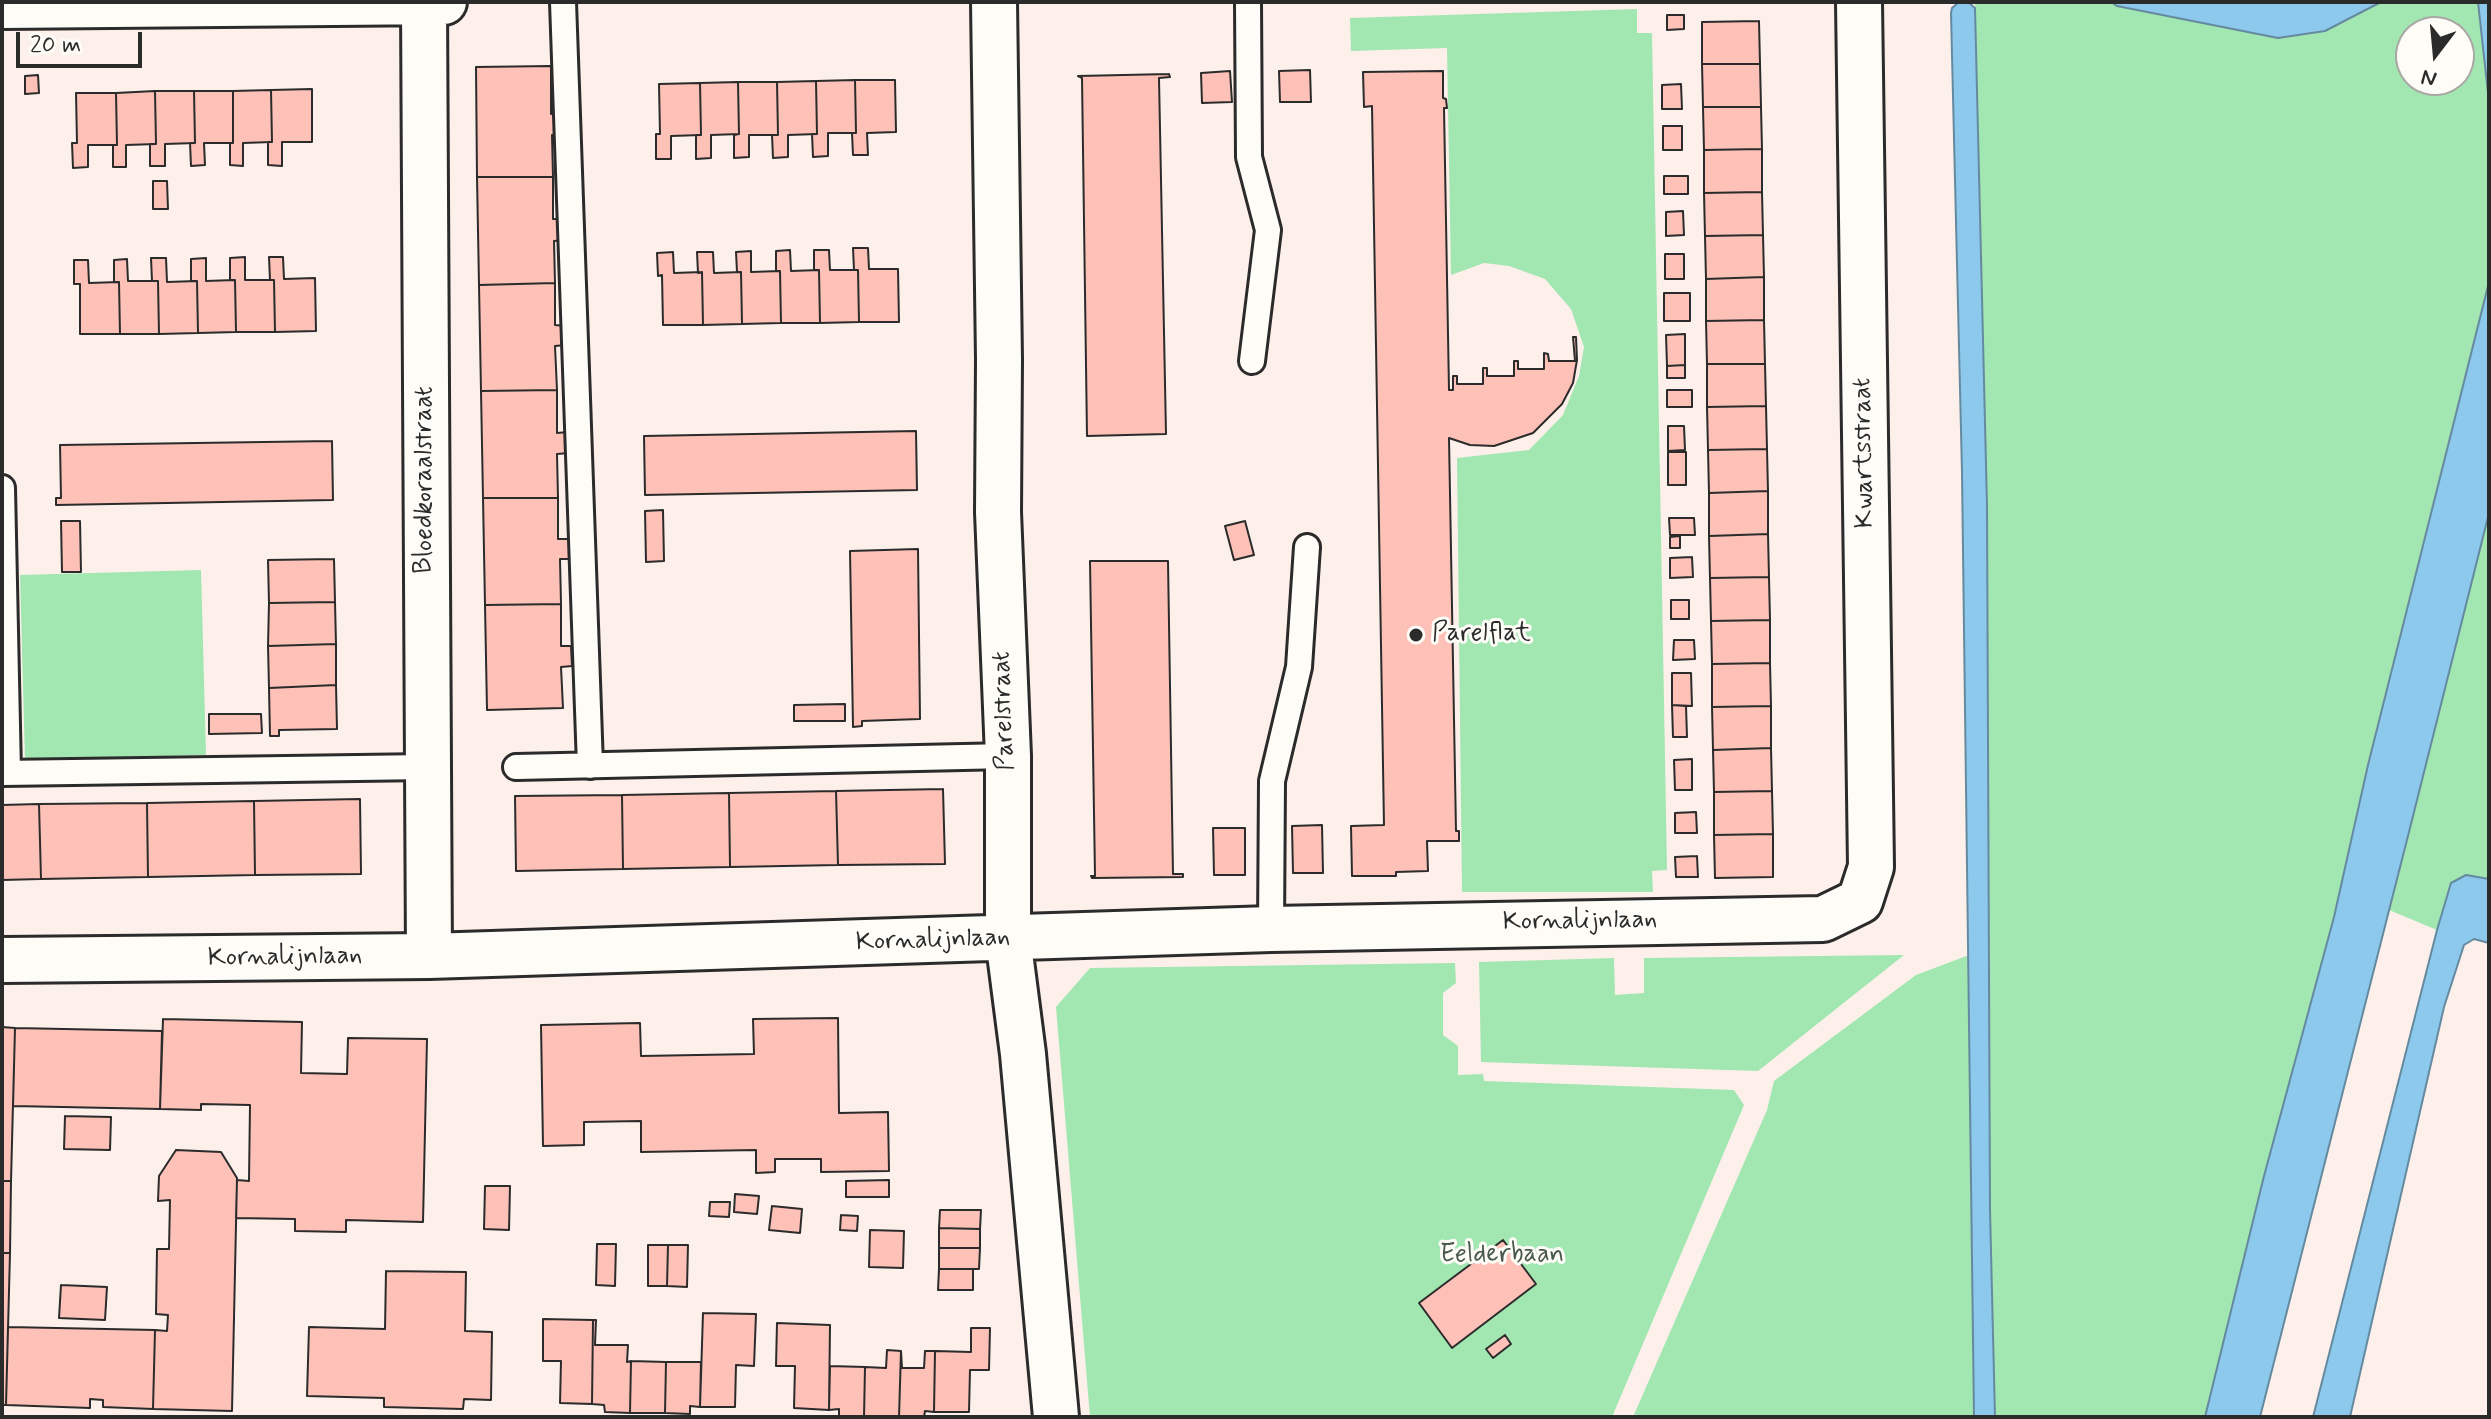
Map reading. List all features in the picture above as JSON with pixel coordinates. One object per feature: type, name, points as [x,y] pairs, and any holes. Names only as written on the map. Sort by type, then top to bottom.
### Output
[{"type":"street","points":[[2,6],[444,2]]},
{"type":"street","name":"Parelstraat","points":[[994,2],[998,512],[1008,756],[1008,938],[1023,1054],[1056,1417]]},
{"type":"street","name":"Kwartsstraat","points":[[1859,2],[1871,867],[1860,901]]},
{"type":"street","name":"Bloedkoraalstraat","points":[[424,3],[429,956]]},
{"type":"street","name":"Kornalijnlaan","points":[[2,960],[429,956],[1271,929],[1823,919],[1860,901]]},
{"type":"lane","points":[[563,2],[590,766]]},
{"type":"lane","points":[[1248,2],[1249,157],[1268,230],[1252,361]]},
{"type":"lane","points":[[2,488],[5,773],[428,767]]},
{"type":"lane","points":[[1271,929],[1272,781],[1299,667],[1307,547]]},
{"type":"lane","points":[[516,767],[1008,756]]},
{"type":"green space","points":[[1975,2],[2111,2],[2117,6],[2325,31],[2381,2],[2478,2],[2489,102],[2489,282],[2368,765],[2334,917],[2264,1176],[2205,1417],[1995,1417],[1990,1210],[1987,506]]},
{"type":"green space","points":[[1637,9],[1637,33],[1652,33],[1667,870],[1652,871],[1653,892],[1462,892],[1457,458],[1529,450],[1563,415],[1579,376],[1584,347],[1571,309],[1545,279],[1509,266],[1484,263],[1451,275],[1447,48],[1351,51],[1350,18]]},
{"type":"green space","points":[[2489,513],[2489,879],[2466,875],[2451,883],[2437,930],[2389,910]]},
{"type":"green space","points":[[201,570],[206,755],[25,760],[20,575]]},
{"type":"green space","points":[[1904,955],[1758,1071],[1481,1062],[1479,962],[1614,958],[1615,995],[1644,993],[1644,958]]},
{"type":"green space","points":[[1969,955],[1974,1417],[1633,1417],[1767,1110],[1774,1081],[1916,975]]},
{"type":"green space","name":"Eelderbaan","points":[[1455,963],[1456,983],[1443,993],[1443,1035],[1458,1046],[1458,1075],[1483,1074],[1484,1081],[1734,1090],[1744,1105],[1612,1417],[1090,1417],[1056,1007],[1090,968]]},
{"type":"water","points":[[1959,2],[1968,2],[1975,8],[1987,506],[1990,1210],[1995,1417],[1974,1417],[1962,472],[1951,13]]},
{"type":"water","points":[[2111,2],[2381,2],[2325,31],[2278,38],[2117,6]]},
{"type":"water","points":[[2478,2],[2489,2],[2489,102]]},
{"type":"water","points":[[2489,282],[2489,513],[2260,1417],[2205,1417],[2264,1176],[2334,917],[2368,765]]},
{"type":"water","points":[[2466,875],[2489,879],[2489,943],[2474,939],[2464,945],[2444,1007],[2350,1417],[2313,1417],[2437,930],[2451,883]]},
{"type":"building","points":[[1667,15],[1684,15],[1684,29],[1667,30]]},
{"type":"building","points":[[1759,21],[1760,64],[1702,64],[1702,22]]},
{"type":"building","points":[[1702,64],[1760,64],[1761,107],[1703,107]]},
{"type":"building","points":[[551,66],[551,114],[562,113],[562,134],[552,135],[553,177],[477,177],[476,67]]},
{"type":"building","points":[[1310,70],[1311,102],[1280,102],[1279,71]]},
{"type":"building","points":[[1230,71],[1232,102],[1202,103],[1201,73]]},
{"type":"building","name":"Parelflat","points":[[1443,71],[1443,98],[1446,99],[1447,108],[1444,108],[1449,390],[1453,390],[1453,376],[1457,376],[1457,384],[1483,384],[1483,368],[1487,368],[1487,376],[1514,376],[1514,361],[1518,361],[1518,369],[1544,369],[1544,353],[1548,354],[1549,361],[1575,361],[1573,337],[1576,337],[1577,360],[1573,383],[1562,404],[1533,433],[1494,446],[1470,445],[1449,438],[1456,831],[1459,831],[1459,841],[1427,841],[1428,871],[1396,872],[1396,876],[1352,876],[1351,826],[1384,825],[1372,106],[1364,107],[1363,72]]},
{"type":"building","points":[[1169,74],[1170,77],[1159,78],[1166,434],[1087,436],[1082,78],[1078,76]]},
{"type":"building","points":[[38,75],[39,93],[25,94],[25,76]]},
{"type":"building","points":[[855,80],[895,80],[896,132],[867,133],[868,155],[853,155],[852,133],[856,133]]},
{"type":"building","points":[[855,80],[856,133],[828,133],[828,156],[813,157],[812,134],[817,134],[816,81]]},
{"type":"building","points":[[816,81],[817,134],[788,135],[788,157],[773,158],[772,135],[778,135],[777,82]]},
{"type":"building","points":[[738,82],[777,82],[778,135],[749,135],[749,157],[734,158],[734,135],[739,134]]},
{"type":"building","points":[[738,82],[739,134],[711,135],[711,158],[696,159],[696,135],[701,135],[700,83]]},
{"type":"building","points":[[700,83],[701,135],[671,136],[671,159],[656,159],[656,134],[660,134],[659,84]]},
{"type":"building","points":[[1681,84],[1682,109],[1662,109],[1662,85]]},
{"type":"building","points":[[312,89],[312,142],[282,142],[282,166],[268,165],[268,142],[272,142],[271,90]]},
{"type":"building","points":[[271,90],[272,142],[243,143],[243,166],[230,165],[233,91]]},
{"type":"building","points":[[155,91],[156,144],[126,145],[126,167],[113,167],[113,145],[117,145],[116,93]]},
{"type":"building","points":[[155,91],[194,91],[195,143],[165,144],[165,166],[150,166],[150,144],[156,144]]},
{"type":"building","points":[[194,91],[233,91],[233,143],[204,143],[205,165],[191,166],[190,143],[195,143]]},
{"type":"building","points":[[76,93],[116,93],[117,145],[88,145],[88,167],[73,168],[72,143],[77,143]]},
{"type":"building","points":[[1703,107],[1761,107],[1762,149],[1704,150]]},
{"type":"building","points":[[1663,126],[1682,126],[1682,150],[1663,150]]},
{"type":"building","points":[[1762,149],[1762,192],[1704,193],[1704,150]]},
{"type":"building","points":[[1664,176],[1688,176],[1688,194],[1664,194]]},
{"type":"building","points":[[477,177],[553,177],[553,219],[564,219],[565,240],[554,241],[555,283],[479,285]]},
{"type":"building","points":[[153,181],[167,181],[168,209],[153,209]]},
{"type":"building","points":[[1762,192],[1763,235],[1705,236],[1704,193]]},
{"type":"building","points":[[1683,211],[1684,235],[1666,236],[1666,212]]},
{"type":"building","points":[[1763,235],[1764,277],[1706,279],[1705,236]]},
{"type":"building","points":[[853,248],[868,248],[869,269],[898,269],[899,322],[859,322],[858,270],[854,270]]},
{"type":"building","points":[[790,250],[791,271],[819,270],[820,323],[781,323],[780,271],[776,271],[776,251]]},
{"type":"building","points":[[814,250],[829,250],[830,270],[858,270],[859,322],[820,323],[819,270],[814,270]]},
{"type":"building","points":[[751,251],[751,272],[780,271],[781,323],[742,324],[741,272],[737,272],[736,252]]},
{"type":"building","points":[[673,252],[674,273],[702,272],[703,325],[663,325],[662,275],[658,276],[657,253]]},
{"type":"building","points":[[697,252],[713,252],[714,273],[741,272],[742,324],[703,325],[702,272],[698,273]]},
{"type":"building","points":[[1665,254],[1684,254],[1684,279],[1665,279]]},
{"type":"building","points":[[245,257],[245,280],[274,280],[275,332],[236,332],[235,280],[230,280],[230,258]]},
{"type":"building","points":[[269,257],[283,257],[284,279],[315,278],[316,331],[275,332],[274,280],[270,280]]},
{"type":"building","points":[[151,258],[166,258],[167,282],[197,281],[198,333],[159,334],[158,281],[152,281]]},
{"type":"building","points":[[206,258],[206,281],[235,280],[236,332],[198,333],[197,281],[191,281],[191,259]]},
{"type":"building","points":[[127,259],[128,281],[158,281],[159,334],[120,334],[119,282],[114,282],[114,260]]},
{"type":"building","points":[[74,260],[88,260],[89,283],[119,282],[120,334],[80,334],[80,284],[74,284]]},
{"type":"building","points":[[1764,277],[1764,320],[1706,321],[1706,279]]},
{"type":"building","points":[[555,283],[555,325],[566,326],[566,345],[555,346],[557,390],[481,391],[479,285]]},
{"type":"building","points":[[1664,293],[1690,293],[1690,321],[1664,321]]},
{"type":"building","points":[[1764,320],[1765,364],[1707,364],[1706,321]]},
{"type":"building","points":[[1685,334],[1685,365],[1667,366],[1666,335]]},
{"type":"building","points":[[1707,364],[1765,364],[1766,406],[1707,407]]},
{"type":"building","points":[[1685,365],[1685,378],[1667,378],[1667,366]]},
{"type":"building","points":[[557,390],[557,433],[568,432],[569,453],[557,454],[558,498],[483,498],[481,391]]},
{"type":"building","points":[[1667,390],[1692,390],[1692,407],[1667,407]]},
{"type":"building","points":[[1766,406],[1767,449],[1708,450],[1707,407]]},
{"type":"building","points":[[1668,426],[1684,426],[1685,450],[1668,451]]},
{"type":"building","points":[[916,431],[917,490],[645,495],[644,436]]},
{"type":"building","points":[[332,441],[333,500],[56,505],[56,498],[61,498],[60,445]]},
{"type":"building","points":[[1767,449],[1768,491],[1709,493],[1708,450]]},
{"type":"building","points":[[1668,452],[1686,452],[1686,485],[1668,485]]},
{"type":"building","points":[[1768,491],[1768,534],[1709,536],[1709,493]]},
{"type":"building","points":[[483,498],[558,498],[558,539],[569,539],[569,559],[560,559],[561,604],[485,605]]},
{"type":"building","points":[[663,510],[664,561],[646,562],[645,511]]},
{"type":"building","points":[[1669,518],[1694,518],[1695,535],[1670,535]]},
{"type":"building","points":[[61,521],[80,521],[81,572],[62,572]]},
{"type":"building","points":[[1245,521],[1254,555],[1234,560],[1225,526]]},
{"type":"building","points":[[1768,534],[1769,577],[1710,578],[1709,536]]},
{"type":"building","points":[[1680,536],[1680,548],[1670,548],[1670,537]]},
{"type":"building","points":[[918,549],[920,719],[862,721],[862,726],[853,727],[850,551]]},
{"type":"building","points":[[1692,557],[1693,577],[1670,578],[1670,558]]},
{"type":"building","points":[[334,559],[335,602],[269,603],[268,560]]},
{"type":"building","points":[[1090,561],[1168,561],[1173,874],[1183,874],[1183,877],[1091,876],[1095,876]]},
{"type":"building","points":[[1769,577],[1770,620],[1711,621],[1710,578]]},
{"type":"building","points":[[1671,600],[1689,600],[1689,619],[1671,619]]},
{"type":"building","points":[[335,602],[336,644],[268,646],[269,603]]},
{"type":"building","points":[[561,604],[561,646],[571,646],[572,666],[561,667],[563,708],[487,710],[485,605]]},
{"type":"building","points":[[1770,620],[1770,663],[1712,664],[1711,621]]},
{"type":"building","points":[[1674,640],[1694,640],[1695,659],[1673,660]]},
{"type":"building","points":[[336,644],[336,685],[269,688],[268,646]]},
{"type":"building","points":[[1770,663],[1771,706],[1712,707],[1712,664]]},
{"type":"building","points":[[1672,673],[1691,673],[1692,706],[1672,705]]},
{"type":"building","points":[[336,685],[337,729],[279,730],[279,736],[270,736],[269,688]]},
{"type":"building","points":[[845,704],[845,721],[794,721],[794,705]]},
{"type":"building","points":[[1672,705],[1686,706],[1687,737],[1673,737]]},
{"type":"building","points":[[1771,706],[1771,748],[1713,750],[1712,707]]},
{"type":"building","points":[[209,714],[261,714],[262,733],[209,734]]},
{"type":"building","points":[[1771,748],[1772,791],[1714,792],[1713,750]]},
{"type":"building","points":[[1692,759],[1692,790],[1675,790],[1674,760]]},
{"type":"building","points":[[943,789],[945,864],[838,865],[836,791]]},
{"type":"building","points":[[836,791],[838,865],[730,867],[729,793]]},
{"type":"building","points":[[1772,791],[1773,834],[1714,835],[1714,792]]},
{"type":"building","points":[[729,793],[730,867],[623,869],[622,795]]},
{"type":"building","points":[[622,795],[623,869],[516,871],[515,796]]},
{"type":"building","points":[[360,799],[361,874],[255,875],[254,801]]},
{"type":"building","points":[[254,801],[255,875],[148,877],[147,803]]},
{"type":"building","points":[[147,803],[148,877],[41,879],[39,804]]},
{"type":"building","points":[[39,804],[41,879],[2,880],[2,805]]},
{"type":"building","points":[[1696,812],[1697,833],[1675,833],[1675,813]]},
{"type":"building","points":[[1322,825],[1323,873],[1293,873],[1292,826]]},
{"type":"building","points":[[1213,828],[1245,828],[1245,875],[1214,875]]},
{"type":"building","points":[[1773,834],[1773,877],[1715,878],[1714,835]]},
{"type":"building","points":[[1697,856],[1698,877],[1676,877],[1675,857]]},
{"type":"building","points":[[838,1018],[839,1113],[888,1112],[889,1171],[821,1172],[821,1159],[775,1159],[775,1172],[756,1173],[756,1150],[641,1152],[641,1121],[584,1122],[584,1145],[543,1146],[541,1025],[640,1023],[641,1056],[754,1054],[753,1019]]},
{"type":"building","points":[[163,1019],[302,1022],[301,1073],[347,1074],[348,1038],[427,1039],[423,1222],[346,1220],[346,1232],[295,1231],[295,1219],[236,1218],[237,1180],[249,1181],[250,1105],[201,1104],[201,1110],[160,1109]]},
{"type":"building","points":[[2,1027],[15,1028],[11,1181],[2,1181]]},
{"type":"building","points":[[15,1028],[162,1031],[160,1109],[13,1106]]},
{"type":"building","points":[[65,1116],[111,1117],[110,1150],[64,1149]]},
{"type":"building","points":[[176,1150],[221,1152],[237,1178],[232,1411],[153,1409],[155,1330],[167,1331],[168,1315],[156,1314],[157,1249],[169,1249],[170,1200],[158,1201],[159,1176]]},
{"type":"building","points":[[889,1180],[889,1197],[846,1197],[846,1181]]},
{"type":"building","points":[[2,1181],[11,1181],[10,1253],[2,1253]]},
{"type":"building","points":[[485,1186],[510,1186],[509,1230],[484,1229]]},
{"type":"building","points":[[735,1194],[759,1196],[757,1214],[734,1212]]},
{"type":"building","points":[[710,1202],[730,1202],[729,1217],[709,1216]]},
{"type":"building","points":[[772,1206],[802,1209],[800,1233],[769,1230]]},
{"type":"building","points":[[940,1210],[981,1210],[980,1229],[939,1228]]},
{"type":"building","points":[[841,1215],[858,1216],[857,1231],[840,1230]]},
{"type":"building","points":[[939,1228],[980,1229],[980,1248],[939,1248]]},
{"type":"building","points":[[870,1230],[904,1231],[903,1268],[869,1267]]},
{"type":"building","points":[[1503,1240],[1536,1284],[1452,1348],[1419,1303]]},
{"type":"building","points":[[597,1244],[616,1244],[615,1286],[596,1285]]},
{"type":"building","points":[[648,1245],[668,1245],[667,1286],[648,1286]]},
{"type":"building","points":[[668,1245],[688,1245],[687,1287],[667,1286]]},
{"type":"building","points":[[939,1248],[980,1248],[979,1269],[939,1269]]},
{"type":"building","points":[[2,1253],[10,1253],[6,1405],[2,1405]]},
{"type":"building","points":[[939,1269],[973,1269],[973,1290],[938,1290]]},
{"type":"building","points":[[386,1271],[466,1272],[465,1331],[492,1332],[491,1400],[464,1399],[463,1409],[384,1407],[384,1398],[307,1396],[309,1327],[385,1329]]},
{"type":"building","points":[[61,1285],[107,1287],[105,1320],[59,1318]]},
{"type":"building","points":[[703,1313],[756,1314],[754,1366],[736,1365],[735,1407],[700,1407]]},
{"type":"building","points":[[543,1319],[593,1320],[592,1404],[560,1403],[561,1361],[543,1361]]},
{"type":"building","points":[[593,1320],[596,1320],[595,1345],[628,1345],[627,1362],[631,1361],[630,1413],[605,1412],[604,1405],[592,1404]]},
{"type":"building","points":[[777,1323],[830,1325],[829,1410],[794,1408],[795,1366],[776,1366]]},
{"type":"building","points":[[8,1327],[155,1330],[153,1409],[103,1407],[103,1400],[90,1399],[90,1408],[6,1405]]},
{"type":"building","points":[[971,1328],[990,1328],[989,1370],[970,1370],[969,1412],[934,1412],[935,1351],[971,1352]]},
{"type":"building","points":[[1505,1335],[1511,1344],[1493,1358],[1486,1349]]},
{"type":"building","points":[[887,1350],[901,1351],[899,1417],[864,1417],[865,1367],[886,1368]]},
{"type":"building","points":[[901,1351],[902,1368],[924,1368],[925,1351],[935,1351],[934,1412],[925,1411],[924,1417],[899,1417]]},
{"type":"building","points":[[631,1361],[666,1362],[665,1413],[630,1413]]},
{"type":"building","points":[[666,1362],[701,1362],[700,1407],[690,1406],[690,1414],[665,1413]]},
{"type":"building","points":[[830,1366],[865,1367],[864,1417],[839,1417],[839,1409],[829,1410]]},
{"type":"place","name":"Parelflat","points":[[1416,635]]}]
